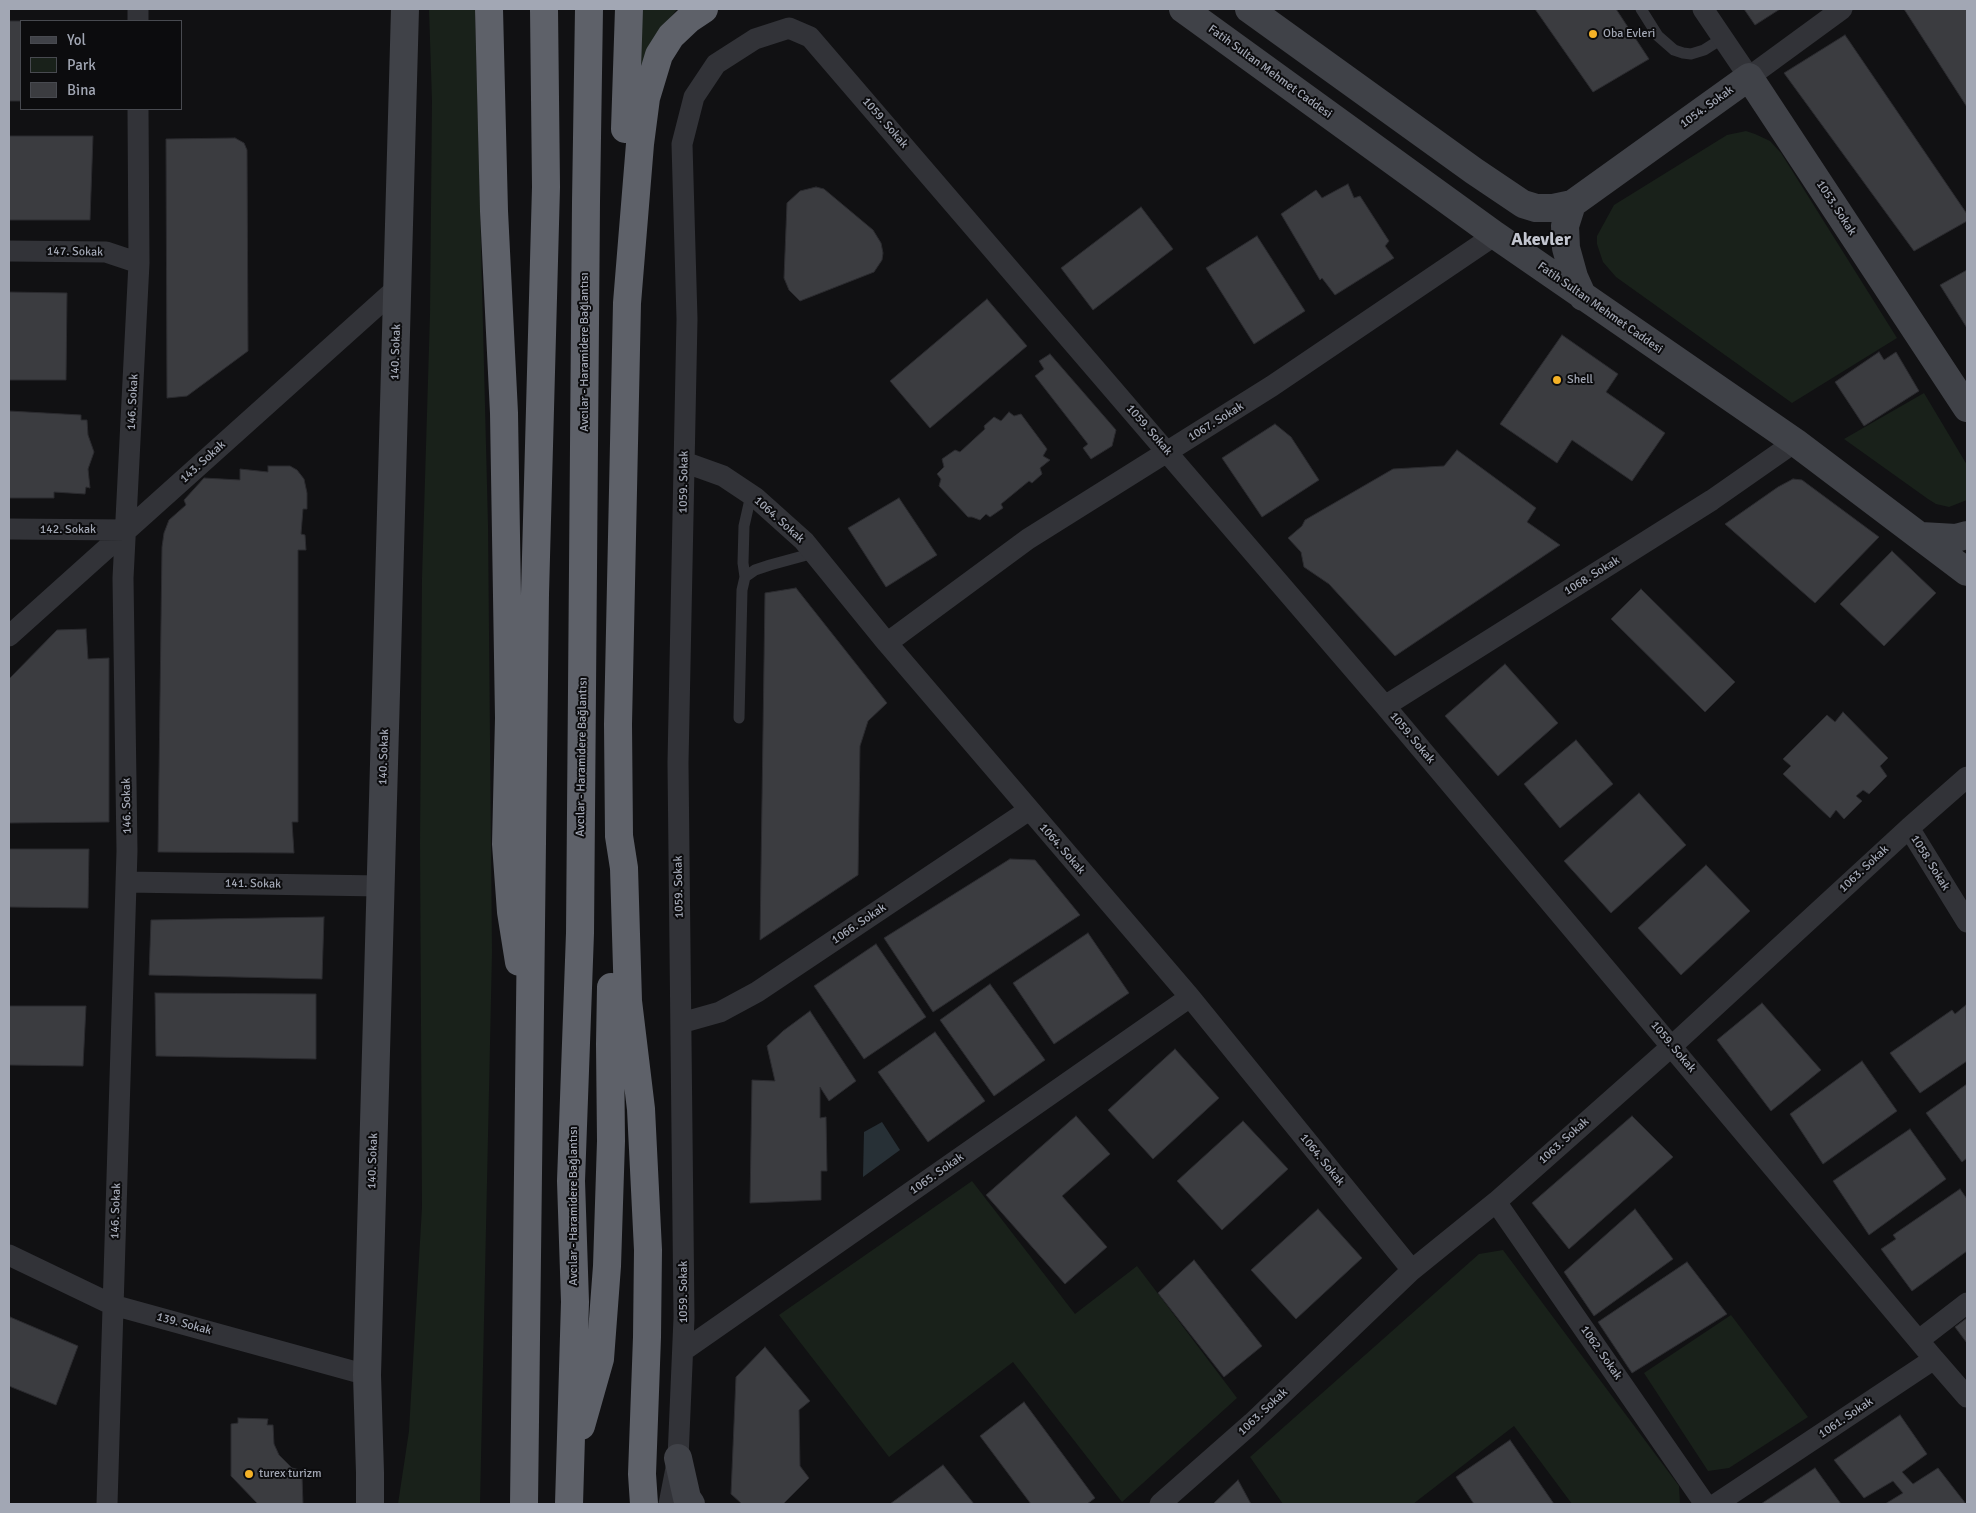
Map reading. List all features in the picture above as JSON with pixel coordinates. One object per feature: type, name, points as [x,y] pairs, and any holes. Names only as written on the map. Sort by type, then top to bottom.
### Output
[{"type":"highway","points":[[489,9],[494,211],[504,413],[509,718],[506,844],[511,912],[517,955],[531,996]]},
{"type":"highway","points":[[524,1504],[535,594],[546,187],[544,9]]},
{"type":"highway","name":"Avcılar - Haramidere Bağlantısı","points":[[570,1504],[575,1302],[571,1181],[580,933],[589,9]]},
{"type":"highway","points":[[627,303],[624,237],[624,149],[628,91],[629,9]]},
{"type":"highway","points":[[644,1504],[642,1474],[648,1250],[641,1110],[628,1001],[624,868],[619,836],[618,724],[627,303],[640,144],[646,98],[659,55],[671,36],[689,19],[704,9]]},
{"type":"highway","points":[[571,1456],[590,1399],[600,1359],[607,1266],[612,1141],[610,1044],[613,874],[619,836]]},
{"type":"main road","name":"140. Sokak","points":[[370,1504],[367,1375],[405,9]]},
{"type":"main road","name":"Fatih Sultan Mehmet Caddesi","points":[[1183,9],[1583,297],[1795,442],[1967,572]]},
{"type":"main road","points":[[1249,9],[1474,171],[1523,204],[1536,208],[1572,204],[1565,226],[1566,248],[1574,277],[1583,297]]},
{"type":"main road","name":"1054. Sokak","points":[[1572,204],[1749,77]]},
{"type":"main road","name":"1053. Sokak","points":[[1749,77],[1967,408]]},
{"type":"main road","points":[[1921,536],[1956,538],[1967,535]]},
{"type":"main road","points":[[678,1458],[687,1498],[691,1504]]},
{"type":"street","name":"1053. Sokak","points":[[1703,9],[1749,77]]},
{"type":"street","name":"1054. Sokak","points":[[1749,77],[1842,9]]},
{"type":"street","name":"1059. Sokak","points":[[669,1504],[678,1458],[683,1351],[678,763],[687,319],[682,144],[694,97],[716,64],[755,39],[789,28],[810,37],[1168,452],[1385,706],[1934,1359]]},
{"type":"street","name":"146. Sokak","points":[[106,1504],[127,851],[124,578],[139,263],[138,110]]},
{"type":"street","name":"1067. Sokak","points":[[886,643],[1028,538],[1272,386],[1495,234]]},
{"type":"street","name":"147. Sokak","points":[[9,251],[106,252],[139,263]]},
{"type":"street","name":"143. Sokak","points":[[9,636],[398,287]]},
{"type":"street","name":"1068. Sokak","points":[[1385,706],[1712,500],[1795,442]]},
{"type":"street","name":"1064. Sokak","points":[[684,462],[723,476],[751,495],[804,541],[886,643],[1190,997],[1412,1270]]},
{"type":"street","name":"142. Sokak","points":[[9,529],[126,530]]},
{"type":"street","name":"1063. Sokak","points":[[1160,1504],[1252,1423],[1412,1270],[1496,1202],[1672,1046],[1967,777]]},
{"type":"street","name":"1066. Sokak","points":[[681,1023],[720,1012],[757,992],[1029,810]]},
{"type":"street","name":"1058. Sokak","points":[[1909,828],[1967,922]]},
{"type":"street","name":"141. Sokak","points":[[126,882],[381,886]]},
{"type":"street","name":"1065. Sokak","points":[[683,1351],[1190,997]]},
{"type":"street","name":"1062. Sokak","points":[[1496,1202],[1705,1504]]},
{"type":"street","name":"139. Sokak","points":[[9,1255],[113,1305],[367,1375]]},
{"type":"street","points":[[1919,1340],[1967,1303]]},
{"type":"street","points":[[1934,1359],[1967,1397]]},
{"type":"street","name":"1061. Sokak","points":[[1716,1504],[1934,1359]]},
{"type":"lane","points":[[1641,9],[1658,36],[1674,50],[1683,54],[1704,50],[1723,38]]},
{"type":"lane","points":[[739,718],[742,590],[745,577],[743,563],[744,526],[751,495]]},
{"type":"lane","points":[[745,577],[755,570],[770,564],[814,553]]},
{"type":"green space","points":[[429,9],[475,9],[488,525],[492,952],[480,1504],[398,1504],[409,1431],[422,1207],[420,843],[422,578],[430,314],[432,101]]},
{"type":"green space","points":[[639,9],[677,9],[657,36],[639,69]]},
{"type":"green space","points":[[1746,131],[1770,141],[1781,153],[1897,338],[1792,403],[1616,277],[1603,262],[1597,244],[1597,236],[1614,205],[1727,135]]},
{"type":"green space","points":[[1924,393],[1967,465],[1967,500],[1949,507],[1936,504],[1928,499],[1844,439]]},
{"type":"green space","points":[[972,1181],[1075,1314],[1137,1266],[1237,1398],[1122,1502],[1013,1362],[889,1457],[779,1315]]},
{"type":"green space","points":[[1503,1250],[1679,1486],[1680,1504],[1572,1504],[1514,1426],[1413,1504],[1283,1504],[1250,1457],[1479,1254]]},
{"type":"green space","points":[[1731,1315],[1808,1417],[1729,1468],[1708,1471],[1644,1373]]},
{"type":"shaded area","points":[[882,1122],[900,1150],[863,1177],[864,1132]]},
{"type":"building","name":"Oba Evleri","points":[[1535,9],[1616,9],[1649,59],[1593,92]]},
{"type":"building","points":[[1744,9],[1780,9],[1755,25]]},
{"type":"building","points":[[1904,9],[1967,9],[1967,107]]},
{"type":"building","points":[[9,21],[20,21],[20,101],[9,101]]},
{"type":"building","points":[[1845,35],[1967,214],[1967,221],[1914,251],[1784,73]]},
{"type":"building","points":[[9,136],[93,136],[90,220],[9,220]]},
{"type":"building","points":[[235,138],[244,143],[247,150],[248,351],[187,396],[167,398],[166,139]]},
{"type":"building","points":[[1348,184],[1354,198],[1360,196],[1389,241],[1385,246],[1394,258],[1335,295],[1322,278],[1320,280],[1281,214],[1316,190],[1322,198]]},
{"type":"building","points":[[816,187],[824,189],[873,230],[881,243],[883,253],[882,260],[874,272],[800,301],[789,290],[784,278],[787,203],[800,191]]},
{"type":"building","points":[[1141,207],[1173,249],[1093,310],[1061,268]]},
{"type":"building","points":[[1257,236],[1305,311],[1254,344],[1206,268]]},
{"type":"building","points":[[1967,270],[1967,328],[1940,285]]},
{"type":"building","points":[[9,292],[67,293],[66,380],[9,380]]},
{"type":"building","points":[[987,299],[1027,346],[930,428],[890,381]]},
{"type":"building","points":[[1562,335],[1618,374],[1606,392],[1665,433],[1632,481],[1572,440],[1557,463],[1500,424]]},
{"type":"building","points":[[1879,352],[1884,360],[1896,352],[1919,391],[1864,426],[1835,382]]},
{"type":"building","points":[[1050,354],[1116,430],[1112,446],[1091,459],[1083,448],[1088,444],[1035,376],[1044,369],[1039,361]]},
{"type":"building","points":[[9,411],[81,415],[81,420],[87,420],[88,435],[94,452],[88,469],[90,488],[86,487],[85,494],[54,492],[54,498],[9,498]]},
{"type":"building","points":[[1009,412],[1014,416],[1021,414],[1047,449],[1043,456],[1050,460],[1040,468],[1042,474],[1032,483],[1029,481],[1001,504],[1003,508],[990,517],[986,514],[980,520],[968,517],[939,486],[941,479],[937,474],[944,467],[942,459],[955,450],[960,452],[985,429],[984,426],[994,417],[1001,421]]},
{"type":"building","points":[[1275,424],[1291,437],[1319,480],[1262,517],[1222,458]]},
{"type":"building","points":[[1457,450],[1536,508],[1527,522],[1560,545],[1395,656],[1329,584],[1304,567],[1301,552],[1288,538],[1302,526],[1305,520],[1393,469],[1444,466]]},
{"type":"building","points":[[268,466],[290,466],[297,470],[304,479],[307,493],[307,509],[303,509],[301,534],[305,535],[306,550],[298,550],[298,822],[292,822],[294,853],[158,852],[162,547],[164,533],[169,520],[186,505],[184,500],[204,478],[240,480],[240,469],[268,472]]},
{"type":"building","points":[[1793,479],[1802,480],[1879,537],[1815,603],[1725,524],[1778,487]]},
{"type":"building","points":[[899,498],[937,555],[886,587],[848,528]]},
{"type":"building","points":[[1892,551],[1936,593],[1884,646],[1840,604]]},
{"type":"building","points":[[796,588],[887,703],[868,721],[860,746],[858,875],[760,940],[765,593]]},
{"type":"building","points":[[1641,589],[1735,682],[1705,712],[1611,619]]},
{"type":"building","points":[[86,629],[88,659],[109,658],[109,822],[9,823],[9,679],[57,630]]},
{"type":"building","points":[[1505,664],[1558,723],[1498,776],[1445,716]]},
{"type":"building","points":[[1843,712],[1888,758],[1880,766],[1887,776],[1869,794],[1863,790],[1856,796],[1862,801],[1844,819],[1836,810],[1830,818],[1783,774],[1791,766],[1783,759],[1827,715],[1835,722]]},
{"type":"building","points":[[1576,740],[1613,784],[1560,828],[1524,784]]},
{"type":"building","points":[[1639,793],[1686,845],[1611,913],[1564,861]]},
{"type":"building","points":[[9,849],[89,849],[88,908],[9,907]]},
{"type":"building","points":[[1010,859],[1035,860],[1080,915],[933,1012],[884,938]]},
{"type":"building","points":[[1706,865],[1750,911],[1681,975],[1638,928]]},
{"type":"building","points":[[324,917],[322,979],[149,975],[151,920]]},
{"type":"building","points":[[1088,933],[1129,993],[1054,1044],[1013,983]]},
{"type":"building","points":[[876,944],[926,1017],[864,1059],[814,986]]},
{"type":"building","points":[[990,984],[1045,1060],[994,1096],[940,1020]]},
{"type":"building","points":[[155,993],[316,994],[316,1059],[156,1056]]},
{"type":"building","points":[[1762,1003],[1821,1070],[1771,1111],[1717,1040]]},
{"type":"building","points":[[1966,1005],[1967,1061],[1920,1093],[1890,1053],[1952,1010],[1955,1014]]},
{"type":"building","points":[[9,1006],[86,1006],[83,1066],[9,1065]]},
{"type":"building","points":[[810,1011],[856,1081],[829,1101],[820,1087],[820,1118],[826,1117],[827,1171],[821,1171],[821,1200],[750,1203],[752,1080],[775,1081],[767,1046],[783,1031]]},
{"type":"building","points":[[935,1032],[985,1101],[928,1142],[878,1072]]},
{"type":"building","points":[[1175,1049],[1219,1098],[1153,1159],[1108,1110]]},
{"type":"building","points":[[1862,1061],[1897,1111],[1823,1164],[1790,1114]]},
{"type":"building","points":[[1967,1084],[1967,1158],[1962,1162],[1926,1113]]},
{"type":"building","points":[[1076,1116],[1110,1154],[1062,1196],[1107,1247],[1065,1284],[986,1195]]},
{"type":"building","points":[[1632,1116],[1673,1157],[1569,1249],[1532,1203]]},
{"type":"building","points":[[1243,1121],[1288,1169],[1222,1230],[1177,1181]]},
{"type":"building","points":[[1910,1129],[1946,1179],[1869,1235],[1833,1181]]},
{"type":"building","points":[[1960,1189],[1967,1199],[1967,1251],[1912,1291],[1881,1249],[1896,1239],[1893,1235]]},
{"type":"building","points":[[1318,1209],[1362,1258],[1296,1319],[1251,1270]]},
{"type":"building","points":[[1635,1209],[1673,1259],[1594,1316],[1564,1272]]},
{"type":"building","points":[[1194,1260],[1262,1346],[1224,1377],[1158,1293]]},
{"type":"building","points":[[1687,1262],[1727,1314],[1632,1373],[1598,1322]]},
{"type":"building","points":[[10,1317],[78,1346],[56,1405],[9,1386]]},
{"type":"building","points":[[1967,1318],[1967,1343],[1955,1327]]},
{"type":"building","points":[[765,1347],[810,1401],[799,1410],[800,1466],[809,1478],[783,1504],[742,1504],[731,1494],[736,1377]]},
{"type":"building","points":[[1024,1402],[1095,1498],[1087,1504],[1031,1504],[980,1436]]},
{"type":"building","points":[[1900,1415],[1927,1454],[1902,1472],[1913,1484],[1938,1468],[1966,1504],[1885,1504],[1903,1493],[1893,1481],[1864,1498],[1834,1460]]},
{"type":"building","points":[[238,1418],[268,1419],[267,1425],[273,1425],[274,1444],[279,1455],[292,1468],[300,1470],[298,1477],[302,1477],[303,1504],[258,1504],[231,1476],[231,1424],[238,1423]]},
{"type":"building","points":[[1510,1440],[1554,1504],[1474,1504],[1456,1477]]},
{"type":"building","points":[[943,1465],[974,1504],[890,1504]]},
{"type":"building","points":[[1815,1468],[1841,1504],[1761,1504]]},
{"type":"building","points":[[1238,1480],[1251,1504],[1213,1504]]},
{"type":"place","name":"Oba Evleri","points":[[1593,34]]},
{"type":"place","name":"Shell","points":[[1557,380]]},
{"type":"place","name":"turex turizm","points":[[249,1474]]},
{"type":"district","name":"Akevler","points":[[1541,240]]}]
